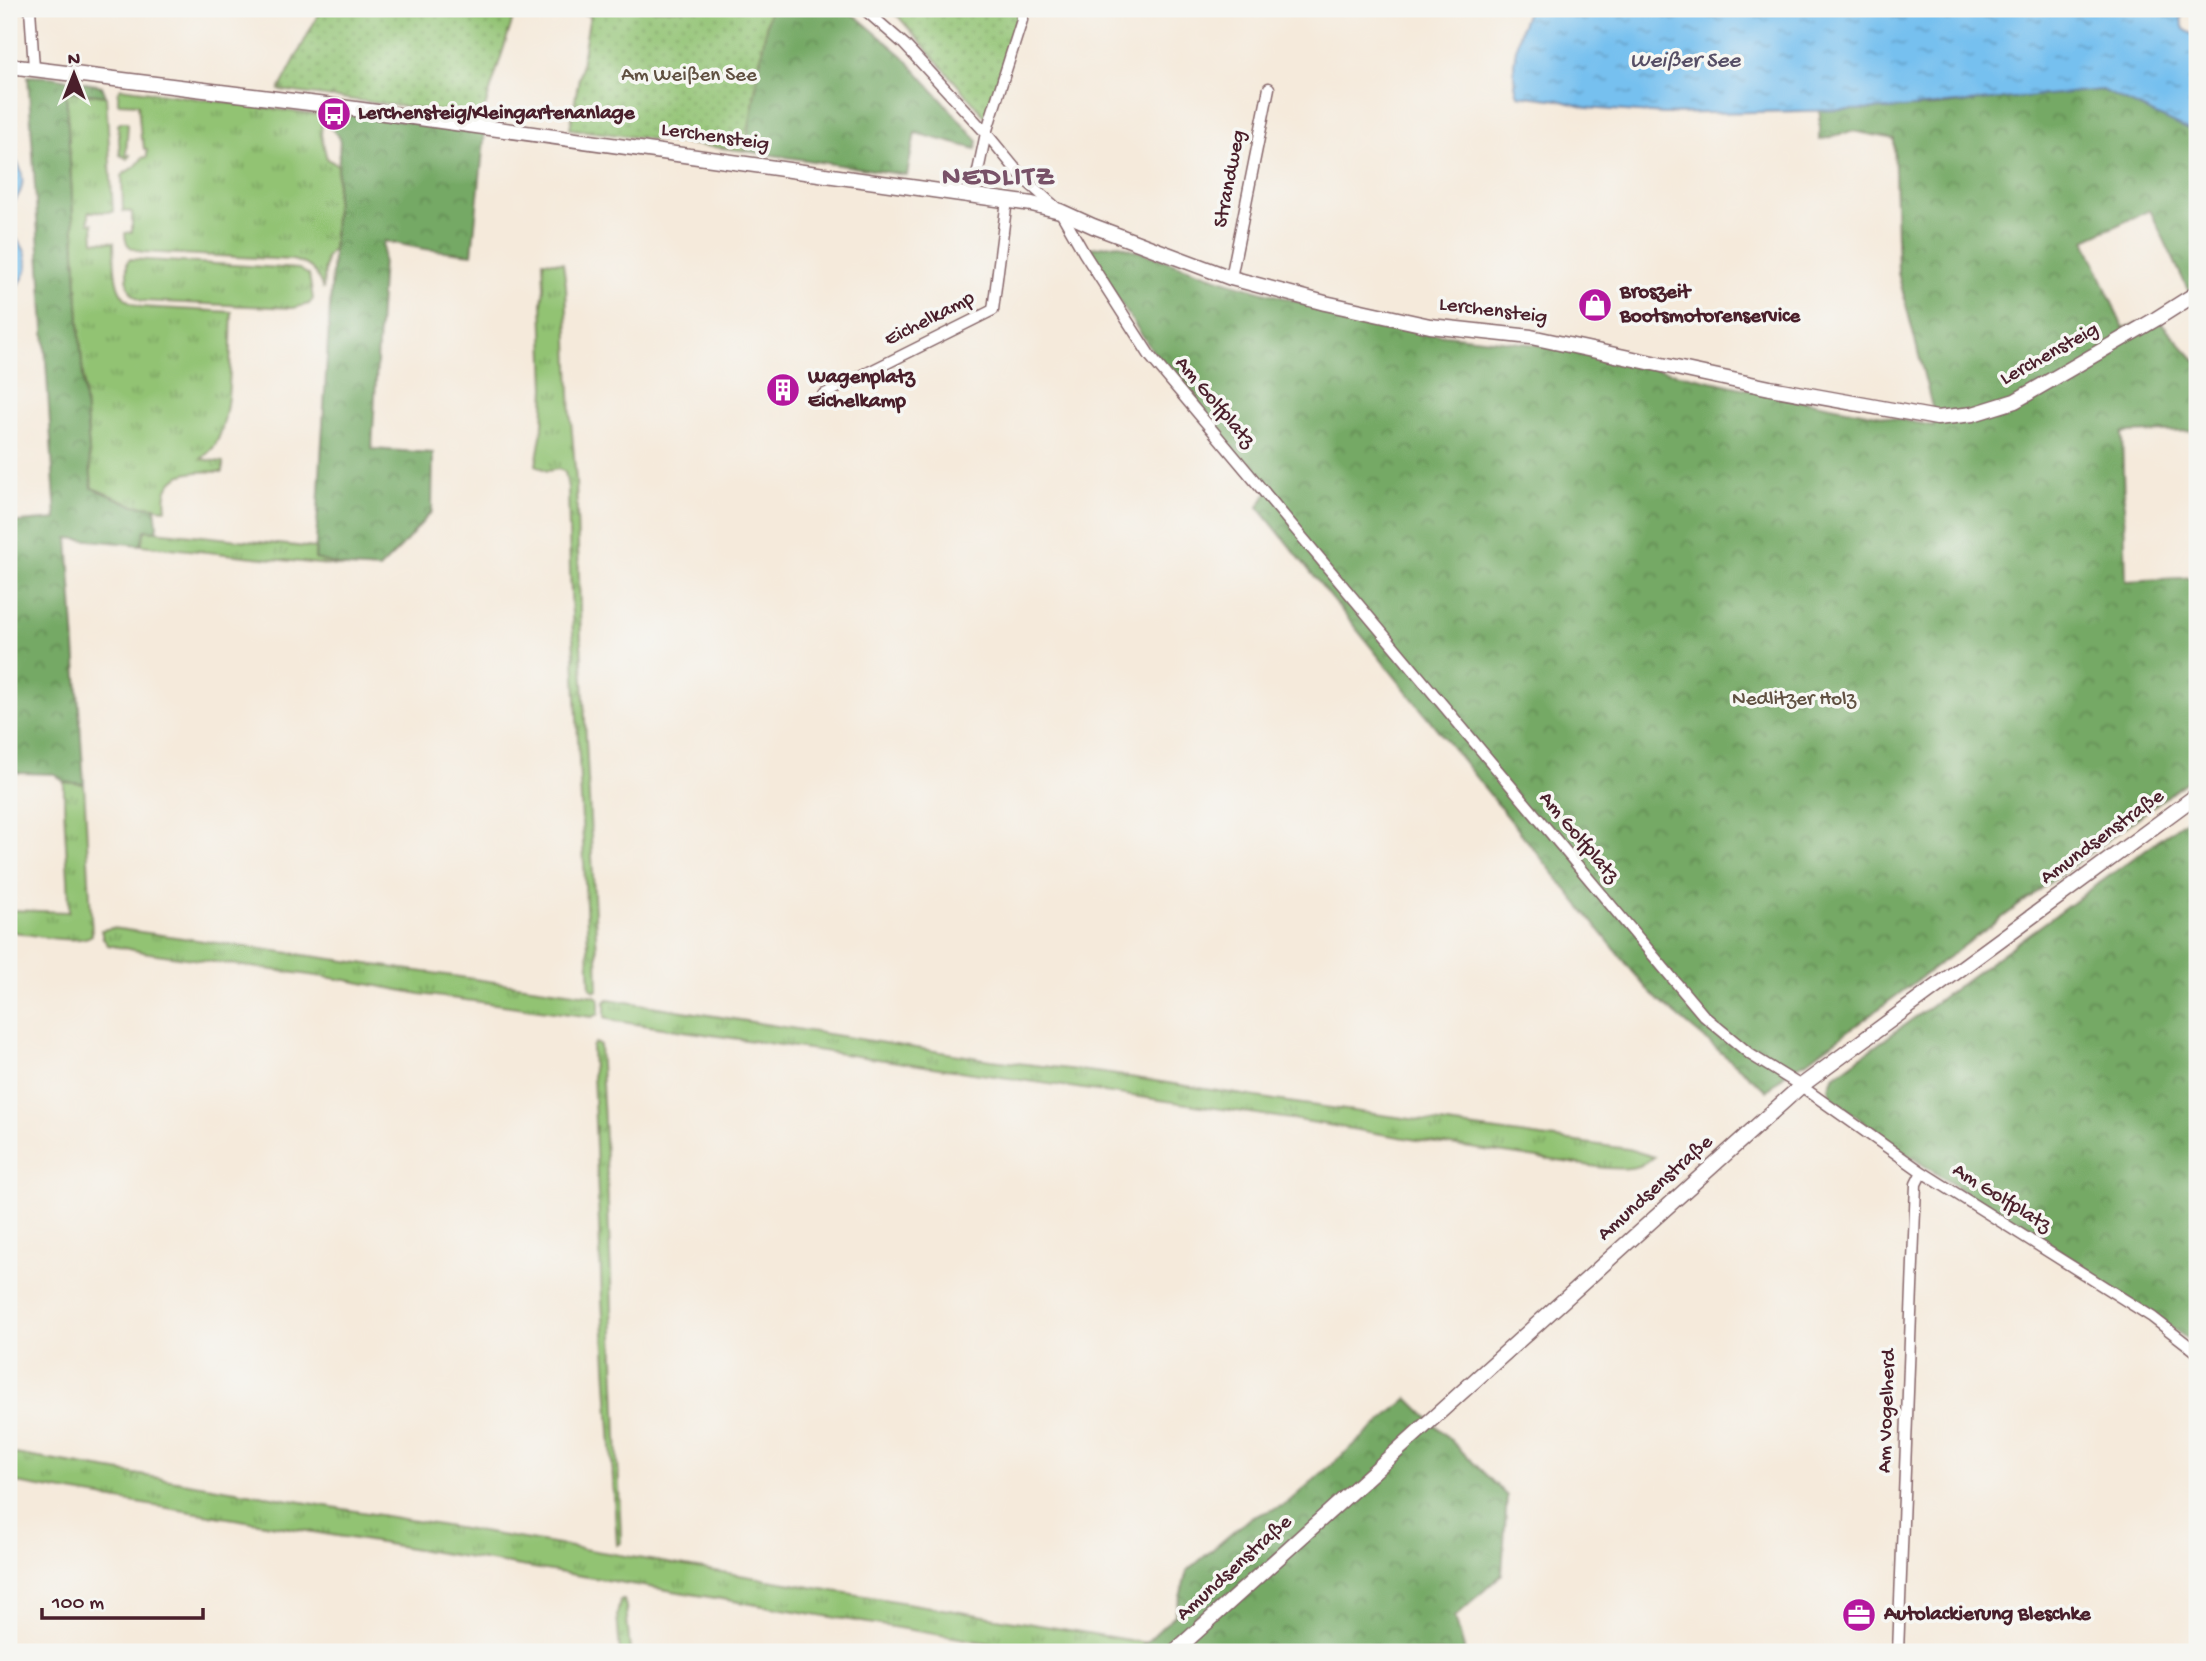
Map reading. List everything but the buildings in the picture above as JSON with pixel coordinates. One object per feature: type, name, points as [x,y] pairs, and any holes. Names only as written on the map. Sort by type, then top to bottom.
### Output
[{"type":"street","points":[[30,9],[34,68]]},
{"type":"street","name":"Am Golfplatz","points":[[864,9],[904,44],[986,133],[1023,178],[1060,211],[1084,254],[1150,356],[1704,1016],[1751,1055],[1801,1086],[1922,1172],[2152,1317],[2197,1352]]},
{"type":"street","points":[[973,195],[986,133],[1022,20],[1022,9]]},
{"type":"street","name":"Lerchensteig","points":[[9,66],[334,106],[1007,200],[1060,211],[1231,278],[1325,303],[1430,326],[1531,337],[1770,387],[1937,418],[1973,414],[2015,401],[2197,293]]},
{"type":"street","name":"Strandweg","points":[[1231,278],[1269,88]]},
{"type":"street","name":"Eichelkamp","points":[[823,396],[993,310],[1007,200]]},
{"type":"street","name":"Amundsenstraße","points":[[1174,1652],[1801,1086],[2197,795]]},
{"type":"street","name":"Am Vogelherd","points":[[1898,1652],[1916,1184],[1922,1172]]},
{"type":"green space","points":[[321,9],[516,9],[482,117],[279,90]]},
{"type":"green space","name":"Am Weißen See","points":[[553,9],[769,9],[745,151],[570,129],[590,15]]},
{"type":"green space","points":[[769,9],[843,9],[858,18],[903,56],[978,141],[976,149],[915,133],[907,175],[745,151]]},
{"type":"green space","points":[[886,9],[1019,11],[987,119],[898,16]]},
{"type":"green space","points":[[28,76],[52,77],[102,86],[106,96],[66,91],[80,339],[92,488],[133,505],[155,507],[157,525],[156,531],[145,530],[141,545],[68,538],[84,784],[64,782],[55,774],[19,773],[9,768],[9,523],[56,519]]},
{"type":"green space","points":[[121,88],[318,115],[325,122],[322,122],[321,135],[327,159],[338,165],[333,249],[326,258],[323,290],[312,269],[292,260],[142,252],[129,246],[125,233],[132,232],[132,212],[123,211],[122,176],[142,158],[147,157],[147,149],[144,149],[141,139],[138,104],[118,103],[118,92]]},
{"type":"green space","name":"Nedlitzer Holz","points":[[2102,90],[2197,133],[2197,293],[2190,294],[2150,210],[2085,240],[2123,328],[2157,318],[2197,362],[2197,431],[2122,433],[2126,581],[2197,577],[2197,774],[1809,1060],[1789,1070],[1767,1091],[1650,993],[1258,507],[1268,492],[1164,368],[1101,274],[1090,255],[1090,248],[1117,244],[1229,282],[1341,314],[1400,327],[1436,334],[1559,347],[1769,394],[1934,426],[1932,407],[1898,273],[1894,139],[1852,131],[1820,140],[1820,110],[1937,106]]},
{"type":"green space","points":[[66,91],[106,96],[113,212],[89,212],[89,223],[93,223],[94,241],[114,242],[115,271],[124,297],[141,307],[232,312],[229,383],[224,420],[213,448],[201,459],[223,462],[223,472],[201,471],[182,475],[174,480],[168,486],[166,509],[133,505],[92,488],[80,339]]},
{"type":"green space","points":[[353,115],[485,131],[472,254],[384,241],[372,449],[433,453],[432,511],[379,569],[347,567],[315,559],[340,138],[325,122],[330,116]]},
{"type":"green space","points":[[120,122],[128,124],[128,159],[120,155]]},
{"type":"green space","points":[[130,259],[299,269],[309,275],[313,299],[309,304],[293,308],[142,301],[132,294],[128,285],[127,262]]},
{"type":"green space","points":[[543,261],[563,263],[566,285],[597,954],[598,990],[595,991],[590,988],[568,488],[565,472],[559,469],[547,471],[536,465],[543,424],[545,388]]},
{"type":"green space","points":[[145,530],[315,548],[315,559],[347,567],[141,545]]},
{"type":"green space","points":[[64,782],[84,784],[92,935],[64,939],[9,931],[9,910],[69,912]]},
{"type":"green space","points":[[2197,812],[2197,1345],[1899,1149],[1831,1097],[1829,1087],[1833,1077]]},
{"type":"green space","points":[[112,928],[595,996],[599,999],[599,1014],[592,1017],[420,994],[346,980],[149,953],[108,945],[101,930]]},
{"type":"green space","points":[[608,999],[991,1060],[1104,1073],[1288,1102],[1628,1149],[1654,1157],[1637,1166],[1605,1168],[1304,1121],[615,1021],[605,1017],[605,1002]]},
{"type":"green space","points":[[595,1043],[600,1045],[607,1178],[621,1538],[621,1543],[617,1545],[602,1300],[592,1047]]},
{"type":"green space","points":[[1408,1398],[1507,1496],[1502,1574],[1455,1617],[1465,1652],[1136,1652],[1175,1615],[1187,1571],[1250,1518],[1285,1505]]},
{"type":"green space","points":[[9,1453],[1146,1643],[1136,1652],[1044,1652],[9,1482]]},
{"type":"green space","points":[[620,1600],[624,1600],[626,1607],[630,1652],[620,1652],[617,1614]]},
{"type":"water","name":"Weißer See","points":[[1528,9],[2183,9],[2181,20],[2184,29],[2197,37],[2197,134],[2102,90],[1890,109],[1664,114],[1587,108],[1559,100],[1518,95],[1514,63]]},
{"type":"water","points":[[9,153],[22,173],[22,187],[9,206]]},
{"type":"water","points":[[9,233],[22,246],[27,262],[23,278],[9,291]]},
{"type":"place","name":"Lerchensteig/Kleingartenanlage","points":[[334,114]]},
{"type":"place","name":"Broszeit Bootsmotorenservice","points":[[1595,305]]},
{"type":"place","name":"Wagenplatz Eichelkamp","points":[[783,390]]},
{"type":"place","name":"Autolackierung Bleschke","points":[[1859,1615]]},
{"type":"district","name":"NEDLITZ","points":[[999,178]]}]
